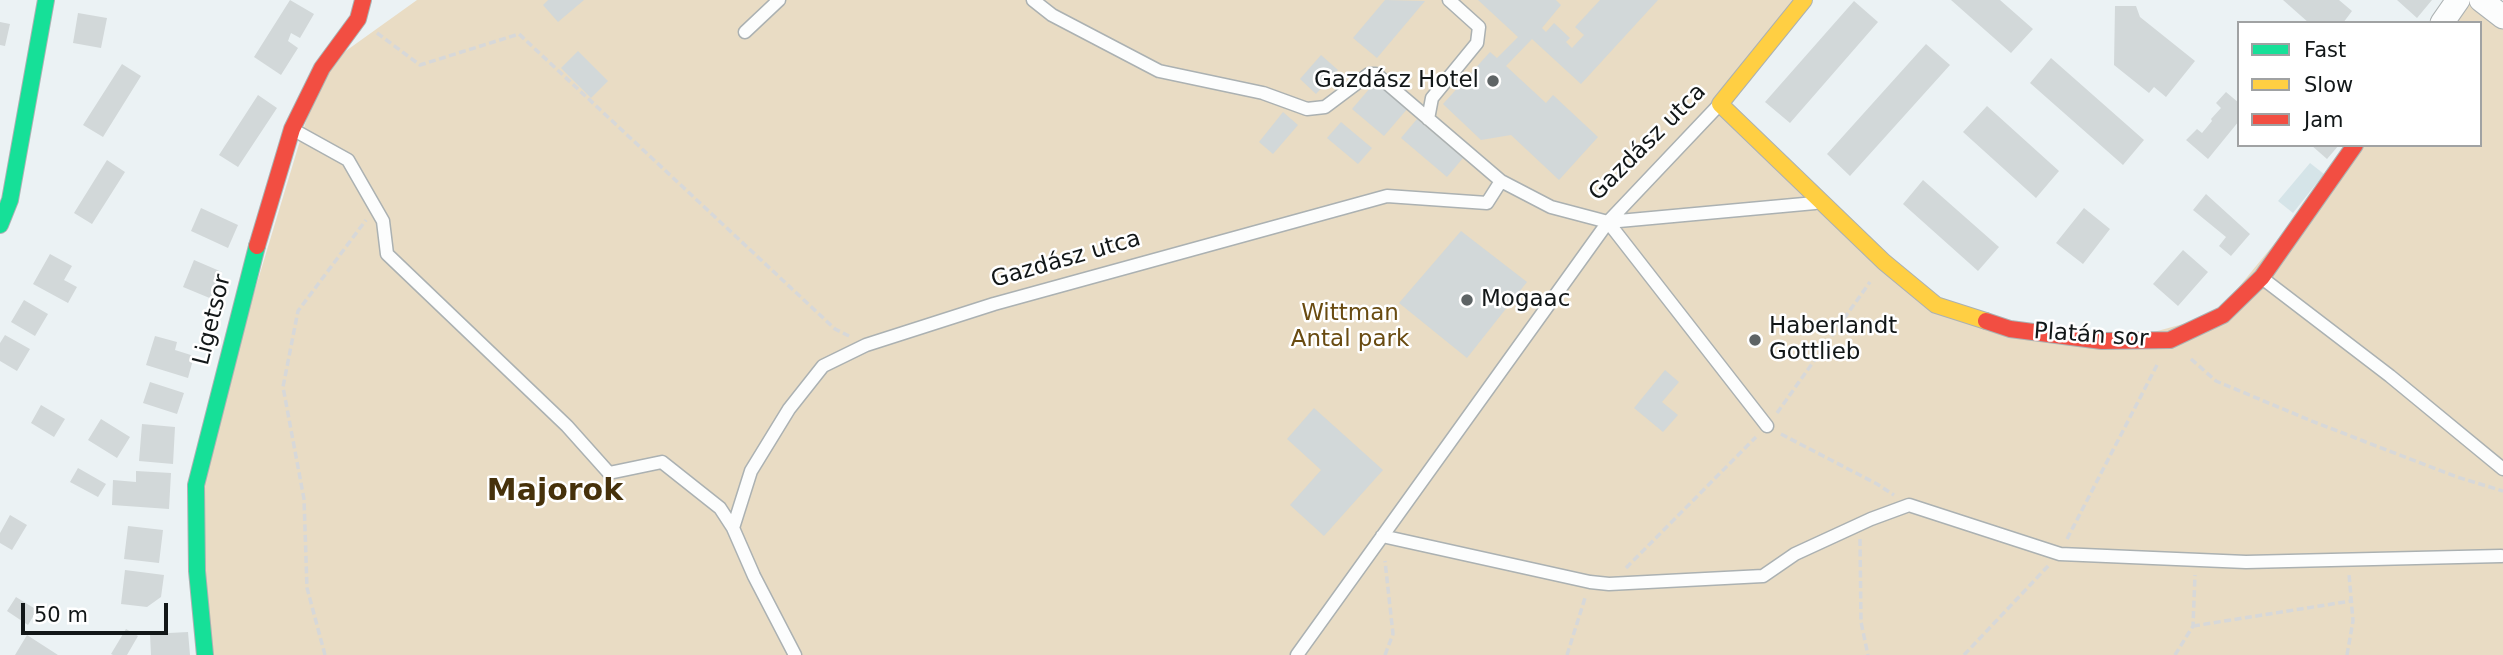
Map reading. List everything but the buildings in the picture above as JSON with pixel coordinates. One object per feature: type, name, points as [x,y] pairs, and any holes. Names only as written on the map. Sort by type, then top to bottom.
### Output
[{"type":"street","points":[[0,225],[46,0]]},
{"type":"street","points":[[358,19],[363,0]]},
{"type":"street","name":"Gazdász utca","points":[[1720,104],[1804,0]]},
{"type":"street","points":[[2443,21],[2458,0]]},
{"type":"street","points":[[2481,0],[2503,17]]},
{"type":"street","name":"Ligetsor","points":[[205,655],[197,571],[197,485],[256,243],[292,129],[322,68],[358,19]]},
{"type":"street","name":"Platán sor","points":[[1720,104],[1884,262],[1936,305],[2010,330],[2102,341],[2170,340],[2223,315],[2262,277],[2354,147]]},
{"type":"lane","points":[[745,32],[779,0]]},
{"type":"lane","points":[[1033,0],[1052,15],[1159,71],[1263,93],[1307,109],[1325,107],[1369,74],[1377,74],[1501,181]]},
{"type":"lane","points":[[1428,119],[1432,98],[1477,43],[1479,27],[1449,0]]},
{"type":"lane","name":"Gazdász utca","points":[[866,345],[1055,286],[1387,196],[1487,203],[1501,181],[1551,207],[1608,222],[1720,104]]},
{"type":"lane","points":[[292,129],[348,160],[383,221],[387,254],[567,425],[609,473],[662,462],[720,508],[733,528],[754,576],[795,655]]},
{"type":"lane","points":[[1297,655],[1608,222],[1822,203]]},
{"type":"lane","points":[[1608,222],[1767,426]]},
{"type":"lane","points":[[2262,277],[2390,376],[2503,469]]},
{"type":"lane","points":[[733,528],[751,471],[789,409],[823,366],[866,345]]},
{"type":"lane","points":[[1382,536],[1609,584],[1763,576],[1795,554],[1909,505],[2060,554],[2246,562],[2501,556]]},
{"type":"path","points":[[358,19],[420,65],[519,34],[835,329],[866,345]]},
{"type":"path","points":[[325,655],[307,588],[304,499],[284,387],[298,311],[376,208]]},
{"type":"path","points":[[1964,655],[2060,554],[2170,340],[2216,381],[2457,477],[2503,491]]},
{"type":"path","points":[[1767,426],[1877,484],[1909,505]]},
{"type":"path","points":[[1860,524],[1861,622],[1868,655]]},
{"type":"path","points":[[1382,536],[1393,634],[1385,655]]},
{"type":"path","points":[[2175,655],[2193,626],[2195,559]]},
{"type":"path","points":[[2347,655],[2353,621],[2348,559]]},
{"type":"path","points":[[1567,655],[1590,582]]},
{"type":"path","points":[[2193,626],[2351,601]]},
{"type":"shaded area","points":[[2310,163],[2324,174],[2293,213],[2278,201]]},
{"type":"green space","name":"Wittman Antal park","points":[[417,0],[1804,0],[1720,104],[1936,305],[2117,342],[2216,315],[2353,147],[2482,147],[2482,21],[2443,21],[2458,0],[2481,0],[2503,17],[2503,655],[205,655],[196,485],[322,68]]},
{"type":"traffic: fast","points":[[0,225],[10,200],[46,0]]},
{"type":"traffic: fast","points":[[205,655],[197,571],[196,485],[257,246]]},
{"type":"traffic: slow","points":[[1804,0],[1720,104],[1884,262],[1936,305],[1986,321]]},
{"type":"traffic: jam","points":[[257,246],[292,129],[322,68],[358,19],[363,0]]},
{"type":"traffic: jam","points":[[1986,321],[2010,329],[2102,341],[2170,340],[2223,315],[2262,277],[2354,147]]},
{"type":"place","name":"Gazdász Hotel","points":[[1493,81]]},
{"type":"place","name":"Mogaac","points":[[1467,300]]},
{"type":"place","name":"Haberlandt Gottlieb","points":[[1755,340]]},
{"type":"district","name":"Majorok","points":[[555,492]]}]
